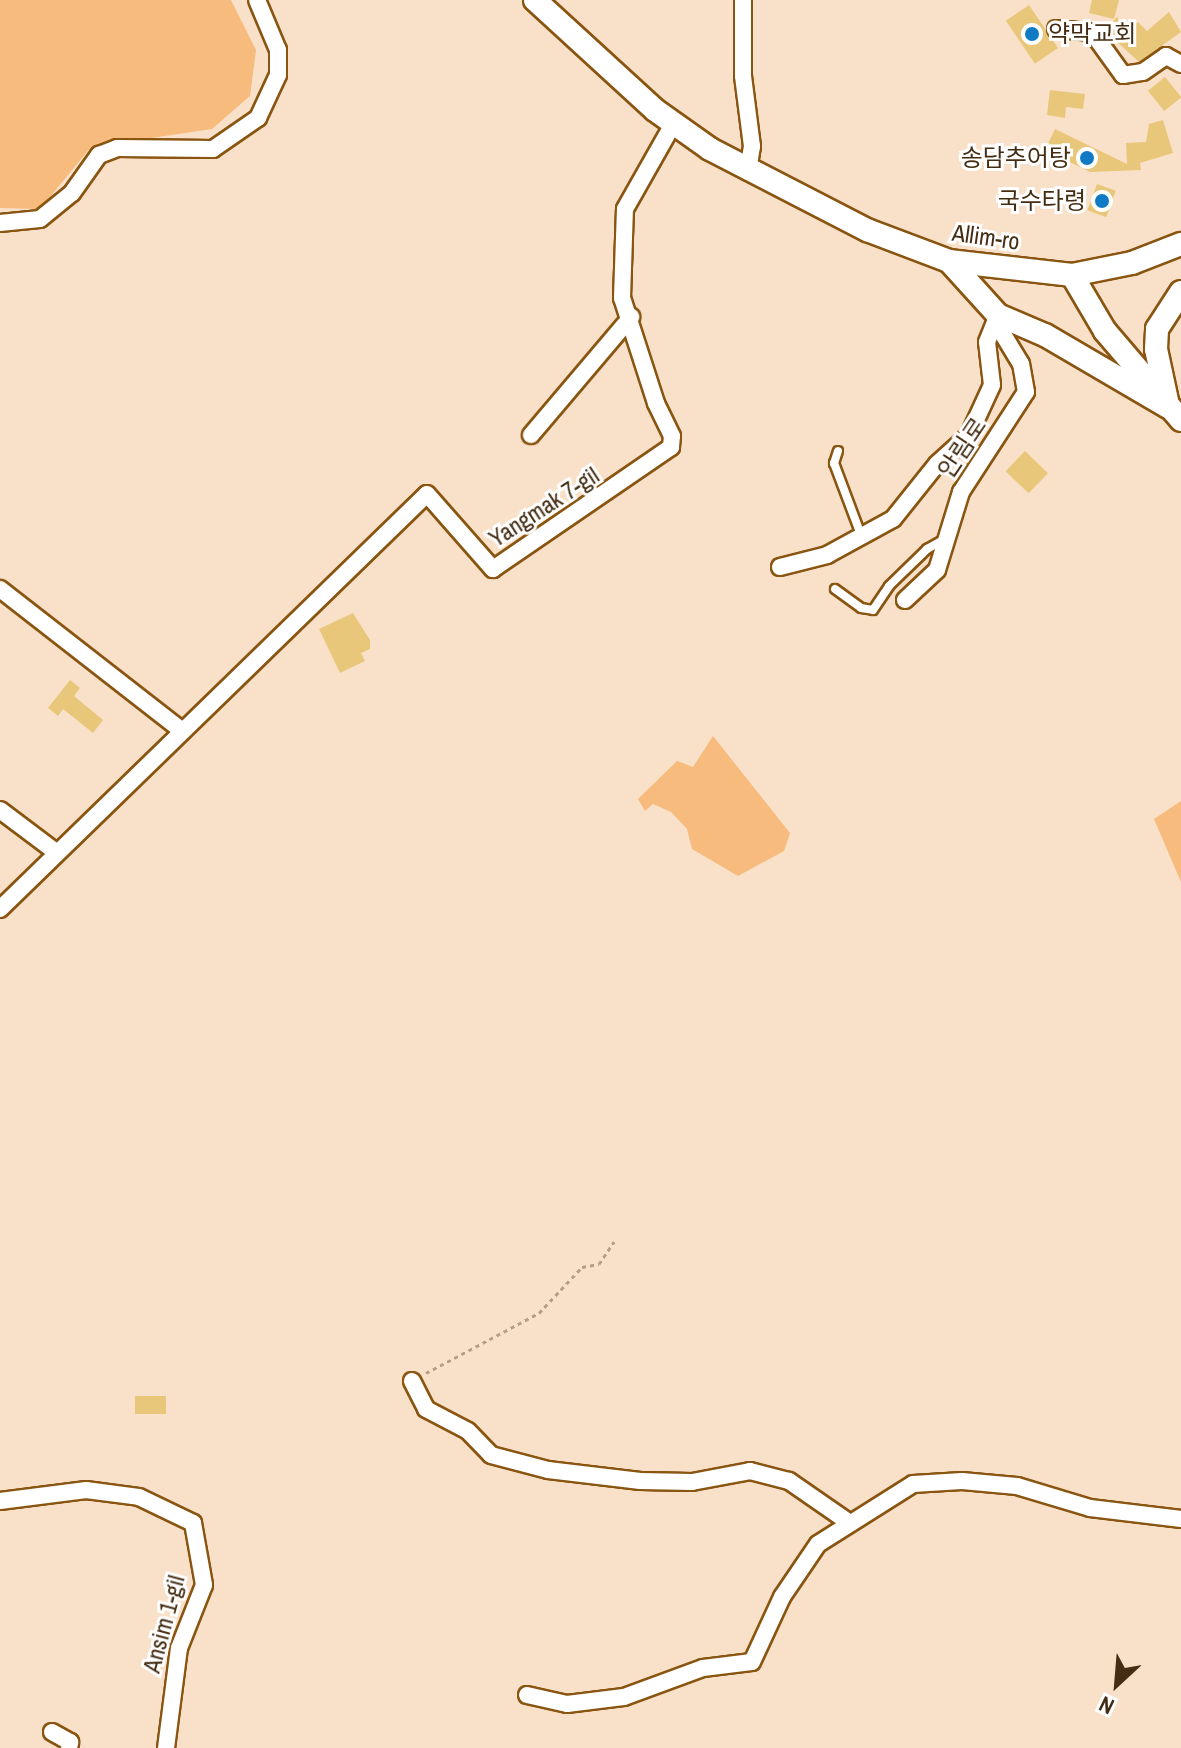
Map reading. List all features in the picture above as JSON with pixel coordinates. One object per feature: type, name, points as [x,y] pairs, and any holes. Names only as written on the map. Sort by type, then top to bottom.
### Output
[{"type":"street","points":[[0,223],[40,219],[72,193],[99,155],[117,148],[213,149],[258,118],[278,75],[278,50],[257,0]]},
{"type":"street","name":"Allim-ro","points":[[535,0],[673,124],[748,172],[867,230],[949,261],[1072,275],[1132,263],[1181,244]]},
{"type":"street","points":[[743,0],[743,76],[752,146],[748,172]]},
{"type":"street","points":[[1056,29],[1092,32],[1123,75],[1143,72],[1166,56],[1181,64]]},
{"type":"street","name":"Yangmak 7-gil","points":[[0,909],[427,494],[493,569],[661,457],[672,436],[656,403],[631,317],[622,298],[625,209],[673,124]]},
{"type":"street","points":[[949,261],[996,318],[1045,335],[1175,413]]},
{"type":"street","points":[[1072,275],[1105,331],[1175,413]]},
{"type":"street","points":[[1175,413],[1156,349],[1157,329],[1181,292]]},
{"type":"street","points":[[531,435],[631,317]]},
{"type":"street","points":[[780,567],[827,555],[893,519],[984,413],[992,385],[987,342],[996,318]]},
{"type":"street","name":"안림로","points":[[905,600],[937,570],[961,492],[1026,392],[1021,364],[996,318]]},
{"type":"street","points":[[0,589],[181,730]]},
{"type":"street","points":[[0,810],[57,853]]},
{"type":"street","points":[[412,1381],[426,1409],[468,1431],[491,1455],[548,1470],[640,1481],[692,1482],[750,1471],[789,1481],[847,1521]]},
{"type":"street","points":[[527,1695],[567,1704],[624,1697],[703,1668],[752,1662],[782,1597],[810,1554],[847,1521],[913,1484],[962,1481],[1017,1486],[1090,1508],[1181,1519]]},
{"type":"street","name":"Ansim 1-gil","points":[[0,1501],[86,1490],[139,1497],[193,1523],[204,1585],[179,1648],[166,1748]]},
{"type":"street","points":[[52,1732],[70,1742],[69,1748]]},
{"type":"lane","points":[[838,451],[834,463],[861,536]]},
{"type":"lane","points":[[835,589],[861,608],[873,610],[889,586],[927,549],[947,539]]},
{"type":"path","points":[[412,1381],[539,1313],[582,1267],[599,1264],[614,1242]]},
{"type":"shaded area","points":[[0,0],[231,0],[256,50],[250,96],[212,129],[91,147],[40,209],[0,208]]},
{"type":"shaded area","points":[[713,736],[790,833],[784,851],[738,876],[692,849],[687,829],[671,812],[653,804],[645,811],[638,799],[677,761],[693,767]]},
{"type":"shaded area","points":[[1181,801],[1181,882],[1154,819]]},
{"type":"building","points":[[1092,0],[1119,0],[1114,19],[1089,13]]},
{"type":"building","points":[[1029,5],[1058,48],[1035,64],[1006,21]]},
{"type":"building","points":[[1169,12],[1181,32],[1139,62],[1104,30],[1117,17],[1129,30],[1138,22],[1147,31]]},
{"type":"building","points":[[1165,77],[1181,97],[1164,111],[1148,91]]},
{"type":"building","points":[[1050,90],[1085,94],[1083,109],[1066,107],[1065,118],[1047,115]]},
{"type":"building","points":[[1163,120],[1173,153],[1140,163],[1141,170],[1090,172],[1045,150],[1055,129],[1127,164],[1126,143],[1146,142],[1149,124]]},
{"type":"building","points":[[1097,184],[1116,191],[1106,217],[1087,210]]},
{"type":"building","points":[[1025,451],[1048,473],[1029,493],[1006,471]]},
{"type":"building","points":[[353,613],[370,640],[370,649],[361,653],[365,661],[340,673],[319,629]]},
{"type":"building","points":[[70,680],[80,688],[74,696],[103,720],[93,733],[63,709],[58,716],[48,708]]},
{"type":"building","points":[[135,1396],[166,1396],[166,1414],[135,1414]]},
{"type":"place","name":"약막교회","points":[[1032,34]]},
{"type":"place","name":"송담추어탕","points":[[1087,158]]},
{"type":"place","name":"국수타령","points":[[1102,201]]}]
